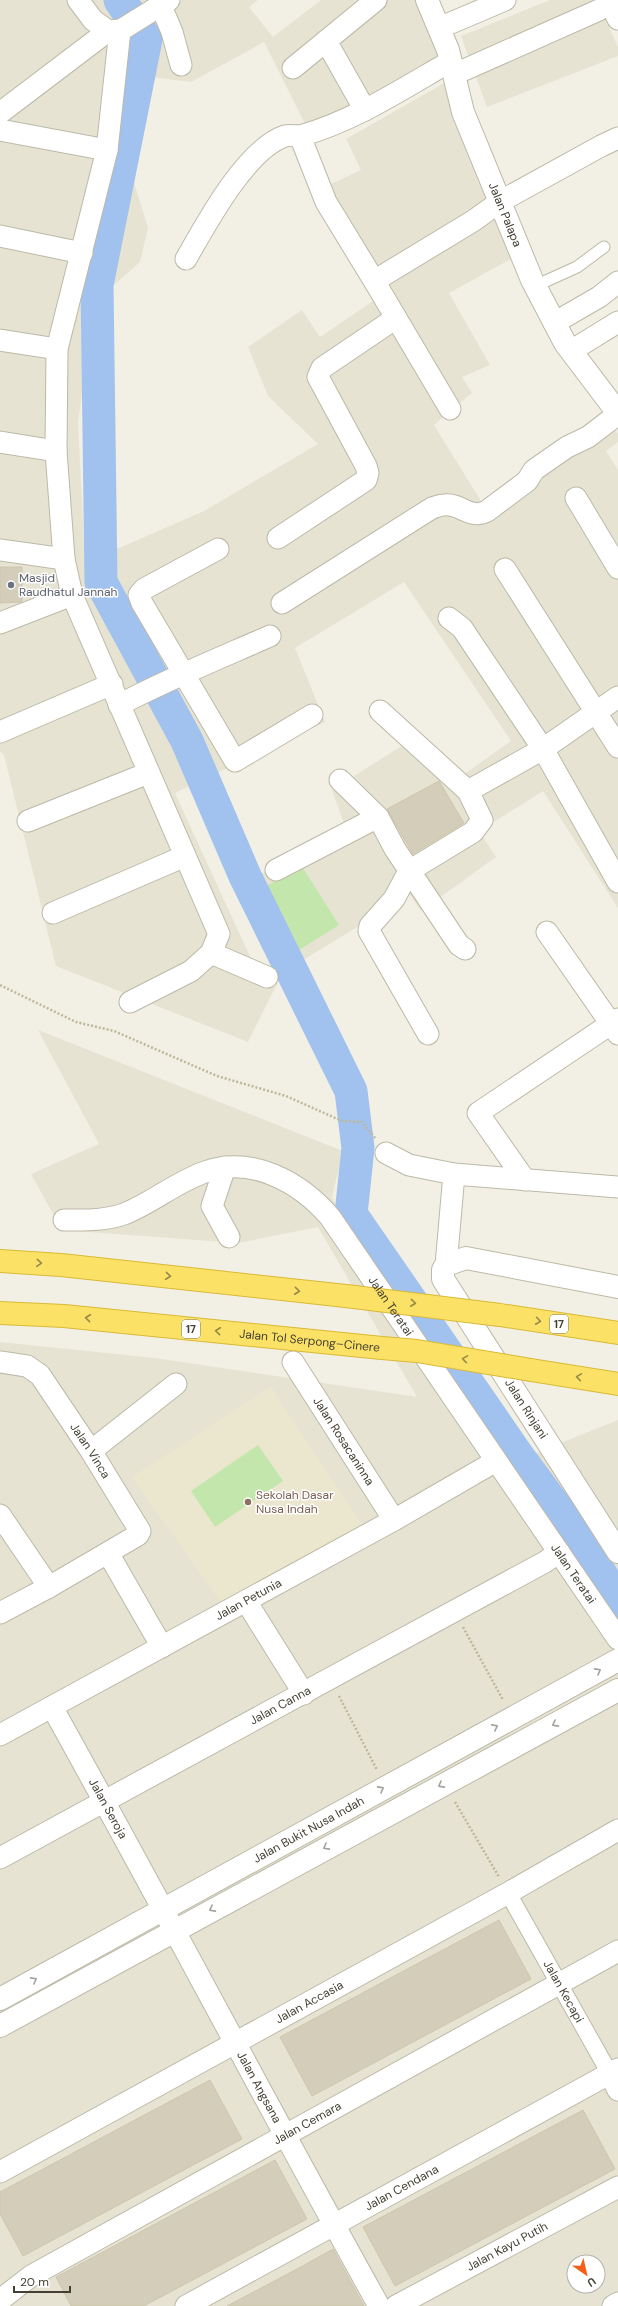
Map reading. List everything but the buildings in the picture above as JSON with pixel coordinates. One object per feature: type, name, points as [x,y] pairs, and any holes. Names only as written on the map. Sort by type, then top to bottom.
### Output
[{"type":"highway","name":"17","points":[[0,1261],[61,1265],[346,1296],[500,1315],[618,1333]]},
{"type":"highway","name":"Jalan Tol Serpong–Cinere","points":[[0,1313],[64,1316],[382,1348],[618,1384]]},
{"type":"street","points":[[78,0],[93,20],[117,30]]},
{"type":"street","points":[[293,68],[376,0]]},
{"type":"street","name":"Jalan Palapa","points":[[427,0],[453,67],[463,112],[535,286],[554,323],[571,351],[618,414]]},
{"type":"street","points":[[439,28],[505,0]]},
{"type":"street","points":[[0,113],[117,30],[162,5],[172,32],[181,65]]},
{"type":"street","points":[[186,259],[223,195],[265,148],[286,136],[300,136],[365,110],[453,67],[605,5],[611,5],[618,19]]},
{"type":"street","points":[[117,30],[107,150],[57,349],[56,451],[64,559],[72,595],[112,684],[128,700],[148,773],[219,934],[211,953],[191,971],[130,1002]]},
{"type":"street","points":[[326,41],[365,110]]},
{"type":"street","points":[[0,130],[107,150]]},
{"type":"street","points":[[300,136],[326,202],[450,409]]},
{"type":"street","points":[[376,284],[384,274],[473,221],[501,201],[618,138]]},
{"type":"street","points":[[0,236],[82,253]]},
{"type":"street","points":[[554,323],[599,298],[618,282]]},
{"type":"street","points":[[278,538],[366,480],[368,473],[366,466],[318,377],[319,371],[396,318]]},
{"type":"street","points":[[571,351],[618,322]]},
{"type":"street","points":[[0,340],[57,349]]},
{"type":"street","points":[[282,603],[432,508],[445,505],[472,514],[480,514],[527,481],[534,470],[567,447],[588,437],[618,414]]},
{"type":"street","points":[[0,442],[56,451]]},
{"type":"street","points":[[576,498],[618,568]]},
{"type":"street","points":[[218,549],[144,589],[140,595],[173,678],[235,761],[312,715]]},
{"type":"street","points":[[0,550],[64,559]]},
{"type":"street","points":[[505,569],[618,747]]},
{"type":"street","points":[[0,623],[72,595]]},
{"type":"street","points":[[449,618],[462,628],[543,749],[618,882]]},
{"type":"street","points":[[128,700],[173,678],[270,636]]},
{"type":"street","points":[[0,732],[112,684]]},
{"type":"street","points":[[468,791],[543,749],[618,697]]},
{"type":"street","points":[[380,711],[468,791],[482,820],[480,825],[473,832],[409,871],[399,893],[372,922],[369,931],[428,1034]]},
{"type":"street","points":[[28,821],[148,773]]},
{"type":"street","points":[[340,780],[378,817],[409,871],[459,945],[465,949]]},
{"type":"street","points":[[276,870],[378,817]]},
{"type":"street","points":[[53,913],[184,856]]},
{"type":"street","points":[[525,1180],[478,1112],[616,1026],[576,976],[547,932]]},
{"type":"street","points":[[211,953],[267,977]]},
{"type":"street","points":[[386,1153],[409,1165],[454,1174],[618,1187]]},
{"type":"street","name":"Jalan Teratai","points":[[64,1220],[94,1221],[125,1214],[203,1173],[225,1167],[244,1166],[273,1174],[289,1182],[321,1206],[618,1639]]},
{"type":"street","points":[[225,1167],[212,1206],[229,1237]]},
{"type":"street","points":[[454,1174],[446,1265],[466,1258],[475,1259],[618,1287]]},
{"type":"street","name":"Jalan Rinjani","points":[[446,1265],[443,1270],[443,1279],[618,1552]]},
{"type":"street","name":"Jalan Vinca","points":[[0,1362],[27,1366],[34,1369],[91,1451],[140,1531],[138,1535],[108,1553]]},
{"type":"street","name":"Jalan Rosacaninna","points":[[294,1362],[394,1520]]},
{"type":"street","points":[[91,1451],[176,1384]]},
{"type":"street","name":"Jalan Petunia","points":[[0,1735],[394,1520],[496,1461]]},
{"type":"street","points":[[0,1515],[49,1587]]},
{"type":"street","name":"Jalan Canna","points":[[0,1858],[330,1680],[545,1562],[559,1552]]},
{"type":"street","points":[[0,1613],[108,1553],[162,1647]]},
{"type":"street","points":[[246,1601],[304,1694]]},
{"type":"street","name":"Jalan Bukit Nusa Indah","points":[[0,1999],[618,1660]]},
{"type":"street","name":"Jalan Bukit Nusa Indah","points":[[0,2026],[618,1690]]},
{"type":"street","name":"Jalan Seroja","points":[[52,1707],[165,1909]]},
{"type":"street","name":"Jalan Accasia","points":[[0,2172],[508,1893],[618,1830]]},
{"type":"street","name":"Jalan Kecapi","points":[[508,1893],[558,1984],[615,2078]]},
{"type":"street","name":"Jalan Angsana","points":[[165,1909],[235,2044],[378,2306]]},
{"type":"street","name":"Jalan Cemara","points":[[0,2300],[31,2276],[618,1951]]},
{"type":"street","name":"Jalan Cendana","points":[[186,2306],[333,2224],[615,2078]]},
{"type":"street","name":"Jalan Kayu Putih","points":[[396,2306],[618,2187]]},
{"type":"street","points":[[613,2306],[618,2303]]},
{"type":"lane","points":[[535,286],[577,267],[604,247]]},
{"type":"path","points":[[0,985],[76,1022],[114,1031],[216,1076],[286,1096],[342,1121],[362,1122]]},
{"type":"path","points":[[455,1611],[512,1718]]},
{"type":"path","points":[[330,1680],[385,1787]]},
{"type":"path","points":[[445,1783],[508,1893]]},
{"type":"shaded area","points":[[0,0],[258,0],[249,7],[273,37],[321,0],[423,0],[442,65],[313,140],[264,42],[191,82],[150,77],[129,166],[148,228],[140,262],[95,302],[78,422],[85,563],[204,511],[318,444],[268,396],[248,347],[302,310],[320,337],[373,301],[314,192],[361,170],[346,139],[446,82],[478,181],[518,255],[449,293],[490,365],[462,377],[472,393],[434,425],[484,506],[600,418],[618,433],[618,442],[606,451],[618,470],[618,908],[543,791],[479,831],[496,857],[421,911],[410,895],[298,963],[272,953],[245,882],[347,832],[332,790],[419,735],[456,780],[511,741],[404,582],[295,648],[325,722],[175,793],[252,961],[281,976],[248,1042],[56,966],[4,755],[0,751]]},
{"type":"shaded area","points":[[550,0],[597,0],[618,47],[618,56],[487,107],[461,36]]},
{"type":"shaded area","points":[[38,1030],[343,1151],[332,1197],[359,1255],[521,1459],[618,1420],[618,2306],[0,2306],[0,1342],[155,1358],[417,1397],[318,1227],[238,1243],[62,1230],[31,1174],[99,1144]]},
{"type":"shaded area","name":"Sekolah Dasar Nusa Indah","points":[[271,1387],[364,1527],[222,1604],[132,1477]]},
{"type":"green space","points":[[301,865],[339,925],[299,950],[262,889]]},
{"type":"green space","points":[[258,1445],[283,1481],[215,1527],[191,1491]]},
{"type":"waterway","points":[[120,0],[146,39],[97,285],[101,582],[187,741],[245,876],[351,1091],[358,1148],[351,1214],[518,1456],[580,1540],[618,1602]]},
{"type":"place","name":"Masjid Raudhatul Jannah","points":[[11,585]]},
{"type":"place","name":"Sekolah Dasar Nusa Indah","points":[[248,1502]]}]
